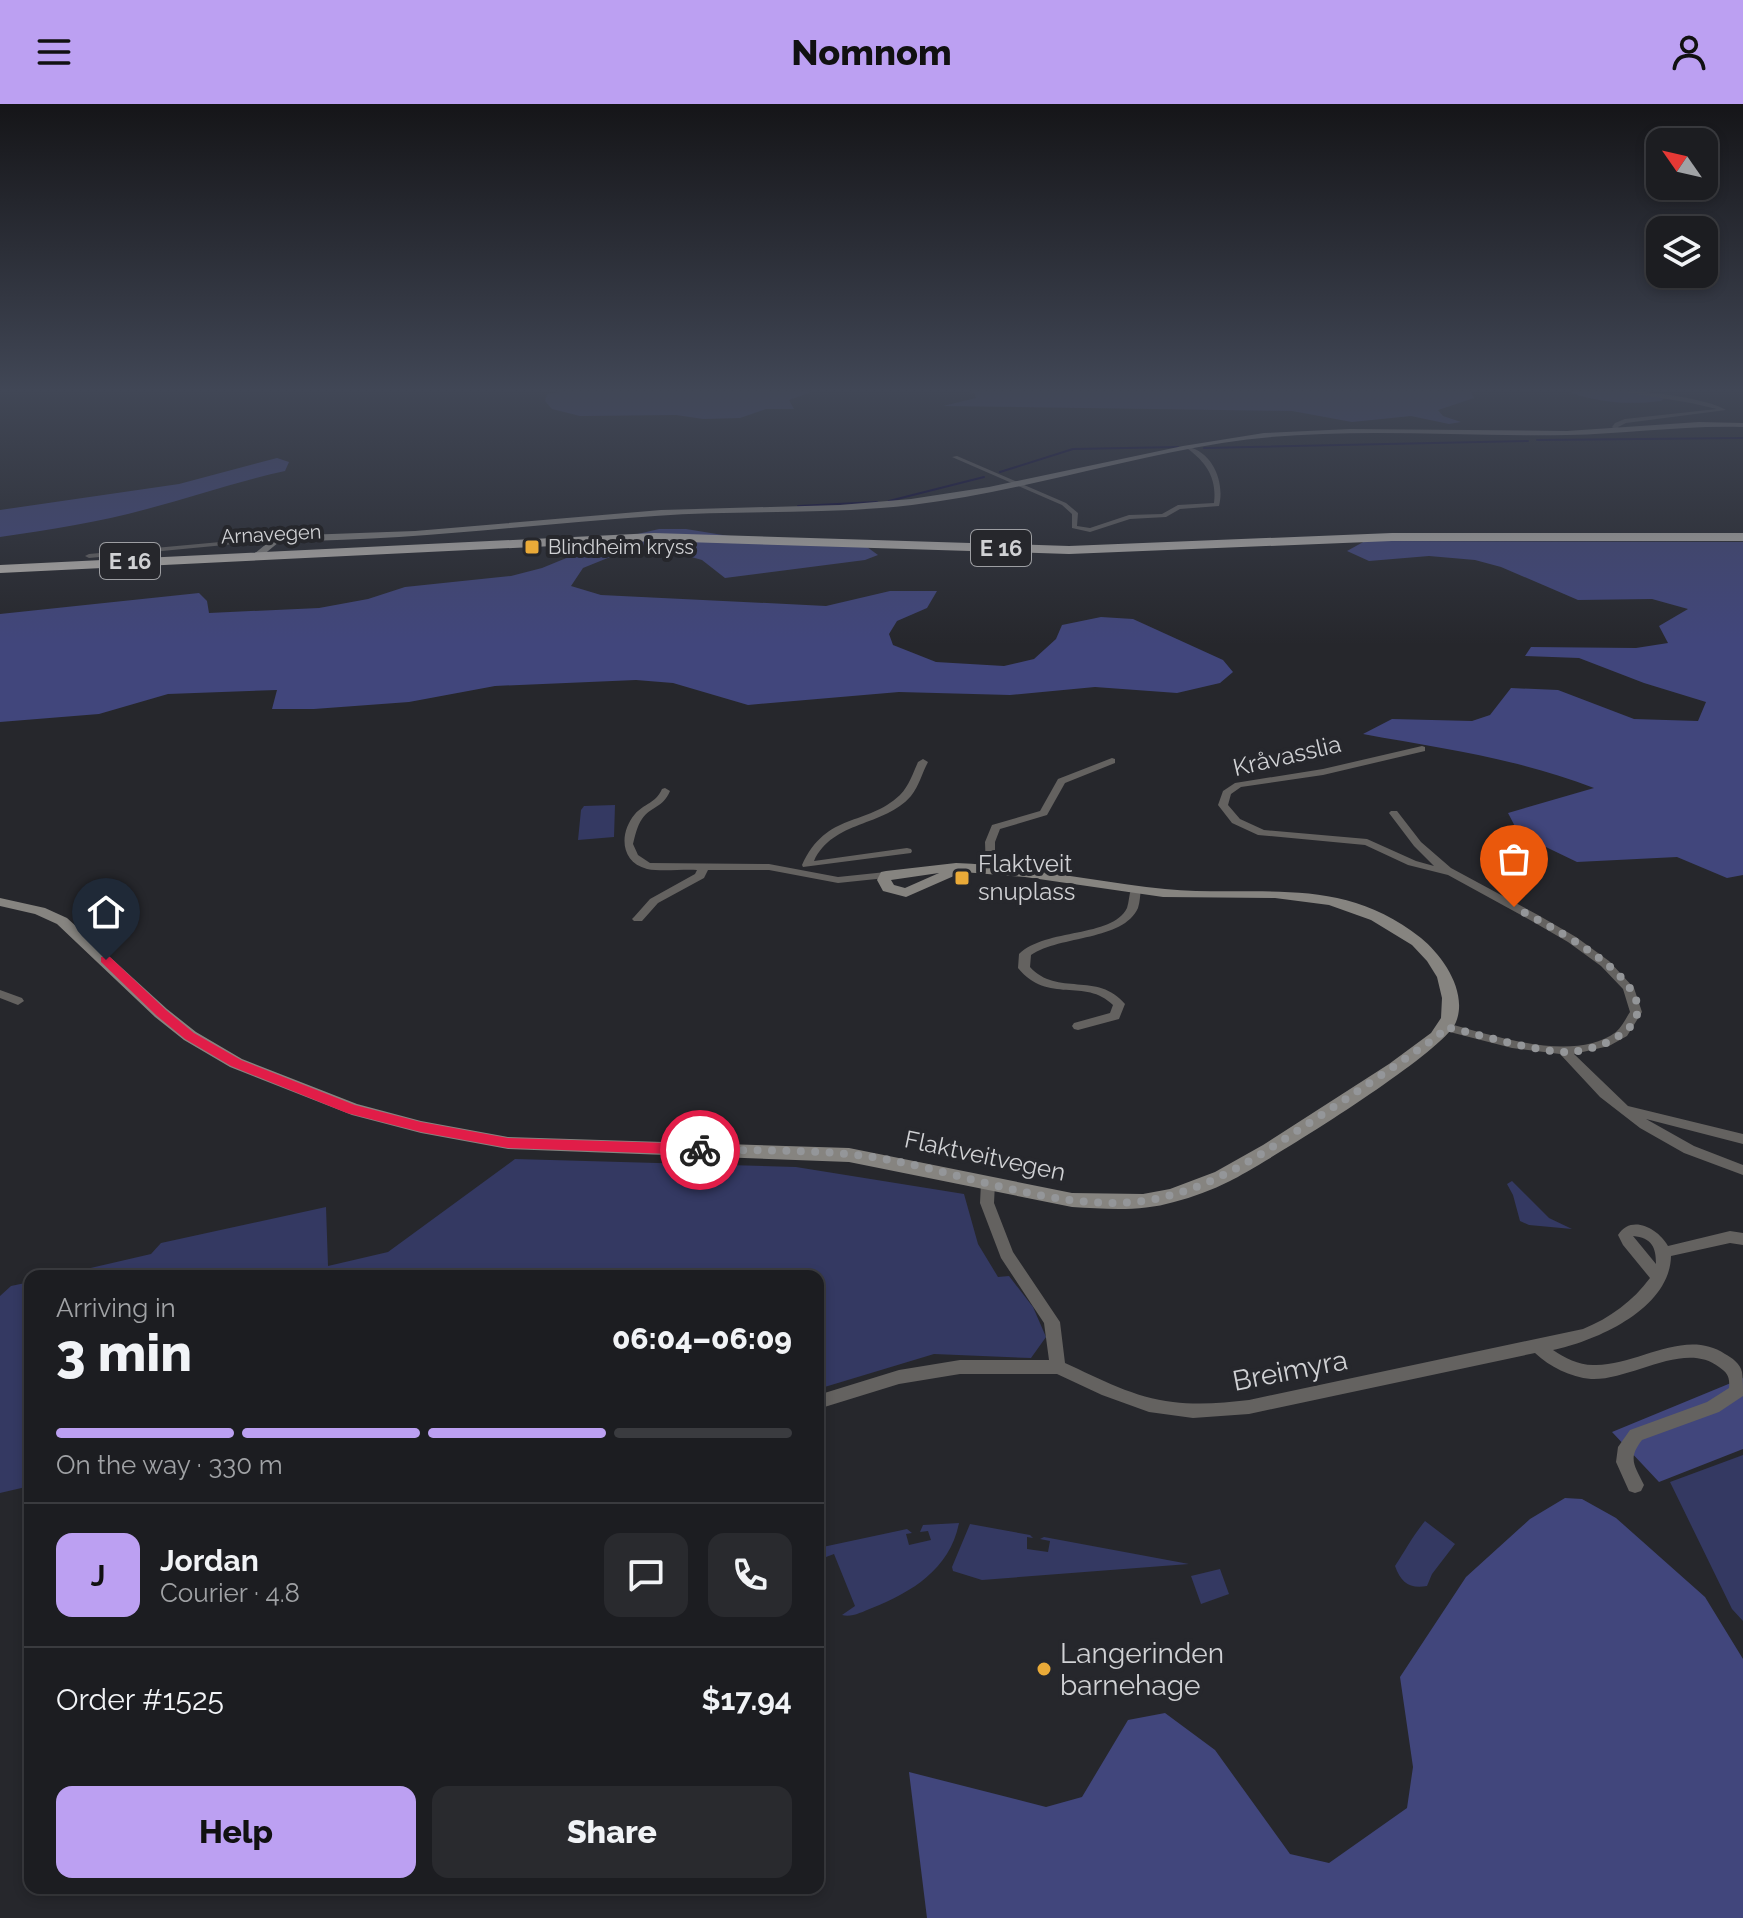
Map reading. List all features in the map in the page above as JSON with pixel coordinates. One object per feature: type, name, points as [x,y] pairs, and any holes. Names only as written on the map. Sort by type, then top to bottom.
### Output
[{"type":"highway","name":"Arnavegen","points":[[0,569],[654,537],[1069,550],[1370,537],[1743,537]]},
{"type":"street","points":[[1000,476],[1069,507],[1075,513],[1073,525],[1080,530],[1097,529],[1129,517],[1164,516],[1178,507],[1214,507],[1218,503],[1216,476]]},
{"type":"street","points":[[89,556],[276,539],[370,537],[559,524],[631,515],[772,512],[900,503],[1054,476]]},
{"type":"street","points":[[259,554],[276,539]]},
{"type":"street","name":"Kråvasslia","points":[[1422,749],[1323,772],[1238,785],[1226,793],[1223,805],[1236,821],[1262,833],[1367,842],[1412,863],[1450,872]]},
{"type":"street","points":[[990,869],[990,842],[996,827],[1044,813],[1061,781],[1112,761]]},
{"type":"street","points":[[805,869],[810,854],[840,829],[906,795],[923,762]]},
{"type":"street","points":[[665,791],[660,802],[644,810],[632,828],[628,844],[633,857],[648,866],[805,869],[907,851]]},
{"type":"street","name":"Kråvasslia","points":[[1394,813],[1413,842],[1450,872],[1589,951],[1612,968],[1633,992],[1636,1006],[1634,1023],[1624,1033],[1592,1048],[1565,1052],[1446,1027]]},
{"type":"street","points":[[638,919],[654,901],[700,876],[703,868]]},
{"type":"street","points":[[886,875],[884,880],[888,888],[906,893],[960,868]]},
{"type":"street","points":[[805,869],[838,880],[960,868],[990,869],[1061,875],[1194,897],[1287,894],[1313,897],[1368,914],[1402,932],[1428,953],[1449,988],[1451,1005],[1446,1027]]},
{"type":"street","points":[[1078,1026],[1115,1016],[1119,1004],[1111,995],[1096,989],[1049,985],[1034,980],[1024,968],[1025,954],[1045,943],[1114,925],[1131,912],[1136,889]]},
{"type":"street","name":"Flaktveitvegen","points":[[0,902],[40,911],[62,921],[161,1013],[213,1049],[291,1087],[352,1109],[421,1127],[508,1143],[849,1155],[899,1161],[988,1183],[1097,1203],[1166,1197],[1211,1182],[1257,1158],[1438,1036],[1446,1027]]},
{"type":"street","points":[[0,994],[18,1001]]},
{"type":"street","points":[[1565,1052],[1621,1109],[1665,1140],[1743,1170]]},
{"type":"street","points":[[1621,1109],[1743,1139]]},
{"type":"street","points":[[988,1183],[987,1203],[1006,1254],[1052,1322],[1058,1367]]},
{"type":"street","points":[[1658,1277],[1625,1235],[1629,1230],[1647,1233],[1658,1241],[1665,1252],[1730,1237],[1743,1239]]},
{"type":"street","name":"Breimyra","points":[[824,1400],[899,1377],[960,1367],[1058,1367],[1144,1406],[1172,1411],[1210,1412],[1249,1407],[1538,1346],[1598,1330],[1624,1315],[1658,1277],[1666,1265],[1665,1252]]},
{"type":"street","points":[[1538,1346],[1555,1362],[1575,1370],[1596,1372],[1694,1351],[1722,1358],[1734,1370],[1739,1382],[1737,1392],[1713,1407],[1636,1435],[1626,1447],[1624,1462],[1635,1485]]},
{"type":"shaded area","points":[[210,476],[265,476],[111,518],[0,537],[0,510],[179,484]]},
{"type":"shaded area","points":[[659,529],[867,547],[878,555],[865,560],[725,578],[702,560],[670,551],[620,553],[583,568],[571,586],[601,595],[826,606],[890,591],[937,591],[927,608],[897,621],[889,634],[893,645],[936,662],[1004,666],[1034,659],[1056,639],[1062,625],[1101,617],[1133,619],[1223,660],[1233,672],[1220,683],[1177,693],[1095,687],[1010,695],[899,692],[748,705],[673,683],[636,680],[495,686],[409,702],[314,709],[272,709],[277,690],[168,694],[99,714],[0,722],[0,614],[199,593],[207,601],[209,613],[319,608],[368,599],[405,587],[511,576],[542,568],[608,541]]},
{"type":"shaded area","points":[[1365,541],[1743,542],[1743,875],[1727,878],[1677,857],[1577,862],[1519,834],[1508,813],[1594,788],[1508,762],[1363,734],[1392,719],[1472,721],[1490,715],[1511,688],[1558,690],[1634,719],[1698,721],[1706,702],[1579,658],[1525,656],[1531,647],[1636,648],[1668,643],[1659,626],[1688,609],[1652,599],[1578,600],[1501,567],[1475,560],[1429,556],[1369,561],[1347,551]]},
{"type":"shaded area","points":[[615,805],[614,837],[578,840],[584,806]]},
{"type":"shaded area","points":[[515,1159],[796,1167],[964,1194],[978,1244],[998,1277],[1009,1276],[1033,1307],[1046,1337],[1031,1358],[934,1354],[824,1387],[824,1270],[82,1270],[151,1254],[161,1243],[326,1207],[328,1266],[388,1252]]},
{"type":"shaded area","points":[[1512,1181],[1549,1218],[1572,1229],[1529,1225],[1520,1221],[1507,1184]]},
{"type":"shaded area","points":[[24,1283],[24,1487],[0,1493],[0,1296],[11,1286]]},
{"type":"shaded area","points":[[1743,1378],[1743,1449],[1659,1482],[1612,1432]]},
{"type":"shaded area","points":[[1743,1455],[1743,1621],[1732,1609],[1670,1482]]},
{"type":"shaded area","points":[[1565,1498],[1582,1499],[1616,1518],[1705,1597],[1743,1659],[1743,1918],[927,1918],[909,1772],[1046,1807],[1082,1797],[1128,1720],[1165,1713],[1215,1750],[1290,1854],[1329,1863],[1407,1808],[1413,1767],[1400,1677],[1466,1577],[1530,1519]]},
{"type":"shaded area","points":[[1425,1521],[1455,1544],[1432,1574],[1427,1586],[1416,1587],[1403,1581],[1395,1566]]},
{"type":"shaded area","points":[[959,1523],[954,1539],[938,1566],[915,1586],[887,1602],[857,1614],[842,1615],[855,1606],[834,1554],[824,1558],[824,1547],[907,1529],[912,1533],[906,1534],[909,1545],[931,1540],[928,1531],[920,1532],[923,1525]]},
{"type":"shaded area","points":[[970,1524],[1030,1535],[1033,1538],[1027,1537],[1027,1549],[1048,1552],[1050,1541],[1040,1539],[1044,1537],[1189,1564],[982,1580],[953,1571],[952,1567]]},
{"type":"shaded area","points":[[1220,1569],[1229,1594],[1201,1604],[1191,1576]]},
{"type":"waterway","points":[[889,501],[984,477]]},
{"type":"waterway","points":[[798,506],[877,502]]},
{"type":"way so far","points":[[700,1150],[849,1155],[899,1161],[988,1183],[1097,1203],[1166,1197],[1211,1182],[1257,1158],[1438,1036],[1446,1027],[1565,1052],[1592,1048],[1624,1033],[1634,1023],[1636,1006],[1633,992],[1624,979],[1589,951],[1514,907]]},
{"type":"place","name":"Blindheim kryss","points":[[532,547]]},
{"type":"place","name":"Flaktveit snuplass","points":[[962,878]]},
{"type":"place","name":"Langerinden barnehage","points":[[1044,1669]]},
{"type":"route","points":[[106,960],[161,1013],[190,1036],[236,1063],[352,1109],[421,1127],[508,1143],[700,1150]]}]
